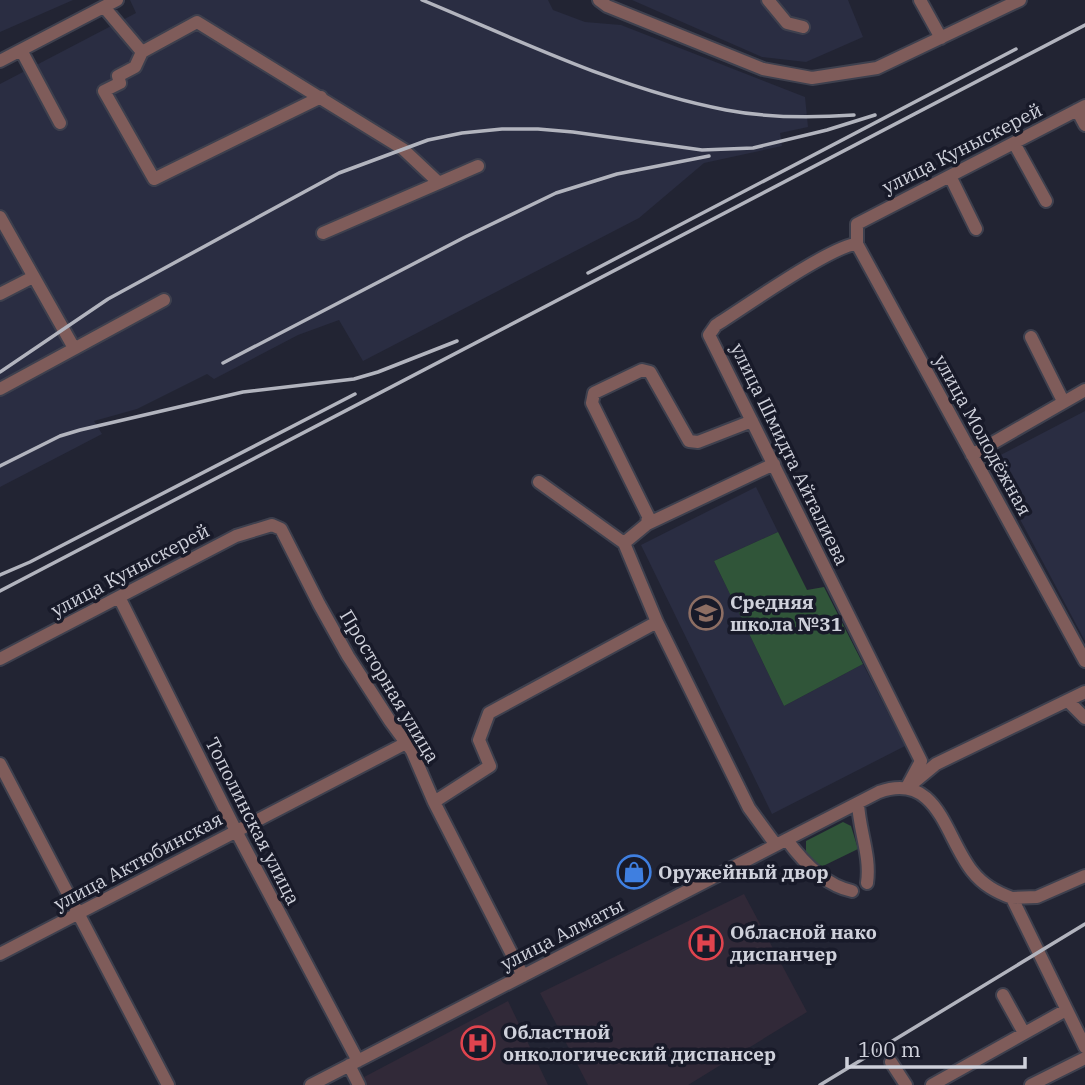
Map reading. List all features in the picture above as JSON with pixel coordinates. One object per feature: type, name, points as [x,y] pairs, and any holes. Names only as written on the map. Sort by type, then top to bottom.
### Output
[{"type":"street","points":[[0,61],[117,0]]},
{"type":"street","points":[[599,0],[607,6],[762,69],[812,78],[877,68],[1020,0]]},
{"type":"street","points":[[768,0],[787,23],[803,27]]},
{"type":"street","points":[[920,0],[941,38]]},
{"type":"street","points":[[104,7],[142,52]]},
{"type":"street","points":[[321,97],[154,179],[104,91],[120,83],[118,76],[135,67],[142,52],[197,22],[321,97],[403,149],[438,182]]},
{"type":"street","points":[[21,50],[60,123]]},
{"type":"street","points":[[1081,108],[1085,125]]},
{"type":"street","name":"улица Куныскерей","points":[[857,224],[1081,108]]},
{"type":"street","points":[[1014,143],[1046,201]]},
{"type":"street","points":[[323,233],[478,166]]},
{"type":"street","points":[[950,176],[976,229]]},
{"type":"street","points":[[0,217],[75,348]]},
{"type":"street","name":"улица Молодёжная","points":[[857,224],[857,244],[1085,661]]},
{"type":"street","name":"улица Шмидта Айталиева","points":[[857,244],[848,244],[827,255],[716,326],[709,335],[921,761],[907,788]]},
{"type":"street","points":[[0,294],[33,277]]},
{"type":"street","points":[[0,389],[164,300]]},
{"type":"street","points":[[1031,337],[1063,401]]},
{"type":"street","points":[[648,524],[648,516],[592,403],[594,393],[647,370],[689,442],[698,442],[752,421]]},
{"type":"street","points":[[972,454],[1085,390]]},
{"type":"street","points":[[624,543],[648,524],[774,464]]},
{"type":"street","points":[[540,482],[624,543],[657,622],[749,808],[781,843],[806,864],[837,888],[852,891]]},
{"type":"street","name":"улица Куныскерей","points":[[0,660],[236,536],[272,525],[281,528]]},
{"type":"street","name":"Просторная улица","points":[[281,528],[318,604],[342,645],[412,751],[434,802],[523,976]]},
{"type":"street","name":"Тополинская улица","points":[[119,597],[353,1063],[359,1085]]},
{"type":"street","points":[[434,802],[490,766],[479,740],[489,713],[657,622]]},
{"type":"street","points":[[907,788],[936,764],[1085,692]]},
{"type":"street","points":[[1068,701],[1085,718]]},
{"type":"street","name":"улица Актюбинская","points":[[0,954],[406,743]]},
{"type":"street","points":[[0,764],[168,1085]]},
{"type":"street","name":"улица Алматы","points":[[311,1085],[858,803],[894,787],[907,788]]},
{"type":"street","points":[[907,788],[918,792],[934,804],[970,869],[982,883],[996,892],[1012,898],[1037,897],[1085,876]]},
{"type":"street","points":[[858,803],[869,871],[867,883]]},
{"type":"street","points":[[1012,898],[1085,1047]]},
{"type":"street","points":[[1003,995],[1024,1033]]},
{"type":"street","points":[[932,1085],[1066,1010]]},
{"type":"street","points":[[1031,1085],[1085,1058]]},
{"type":"street","points":[[891,1062],[906,1085]]},
{"type":"shaded area","points":[[0,0],[73,0],[0,32]]},
{"type":"shaded area","points":[[130,0],[548,0],[553,10],[585,22],[621,25],[805,97],[808,127],[780,133],[782,146],[704,163],[639,218],[363,361],[339,320],[298,335],[214,379],[207,374],[137,409],[94,421],[102,434],[0,487],[0,84],[136,13]]},
{"type":"shaded area","points":[[632,0],[848,0],[863,37],[806,62],[762,57]]},
{"type":"shaded area","points":[[1085,411],[1085,641],[989,461]]},
{"type":"shaded area","name":"Средняя школа №31","points":[[756,487],[778,532],[714,561],[784,706],[863,664],[905,746],[772,814],[641,545]]},
{"type":"shaded area","name":"Обласной нако диспанчер","points":[[744,894],[807,1012],[688,1085],[588,1085],[540,993]]},
{"type":"shaded area","name":"Областной онкологический диспансер","points":[[508,1001],[548,1085],[349,1085]]},
{"type":"green space","points":[[778,532],[807,590],[824,587],[863,664],[784,706],[714,561]]},
{"type":"green space","points":[[843,822],[851,826],[858,849],[821,867],[806,854],[806,841]]},
{"type":"railway","points":[[422,0],[572,63],[687,101],[758,115],[854,115]]},
{"type":"railway","points":[[0,591],[1085,25]]},
{"type":"railway","points":[[588,273],[1016,49]]},
{"type":"railway","points":[[0,372],[108,299],[339,173],[428,140],[462,133],[538,129],[702,150],[753,148],[875,115]]},
{"type":"railway","points":[[223,363],[465,237],[556,193],[617,174],[709,156]]},
{"type":"railway","points":[[0,466],[60,436],[80,430],[243,392],[354,379],[457,341]]},
{"type":"railway","points":[[0,575],[355,394]]},
{"type":"railway","points":[[820,1085],[1085,924]]},
{"type":"place","name":"Средняя школа №31","points":[[706,613]]},
{"type":"place","name":"Оружейный двор","points":[[634,872]]},
{"type":"place","name":"Обласной нако диспанчер","points":[[706,943]]},
{"type":"place","name":"Областной онкологический диспансер","points":[[478,1043]]}]
